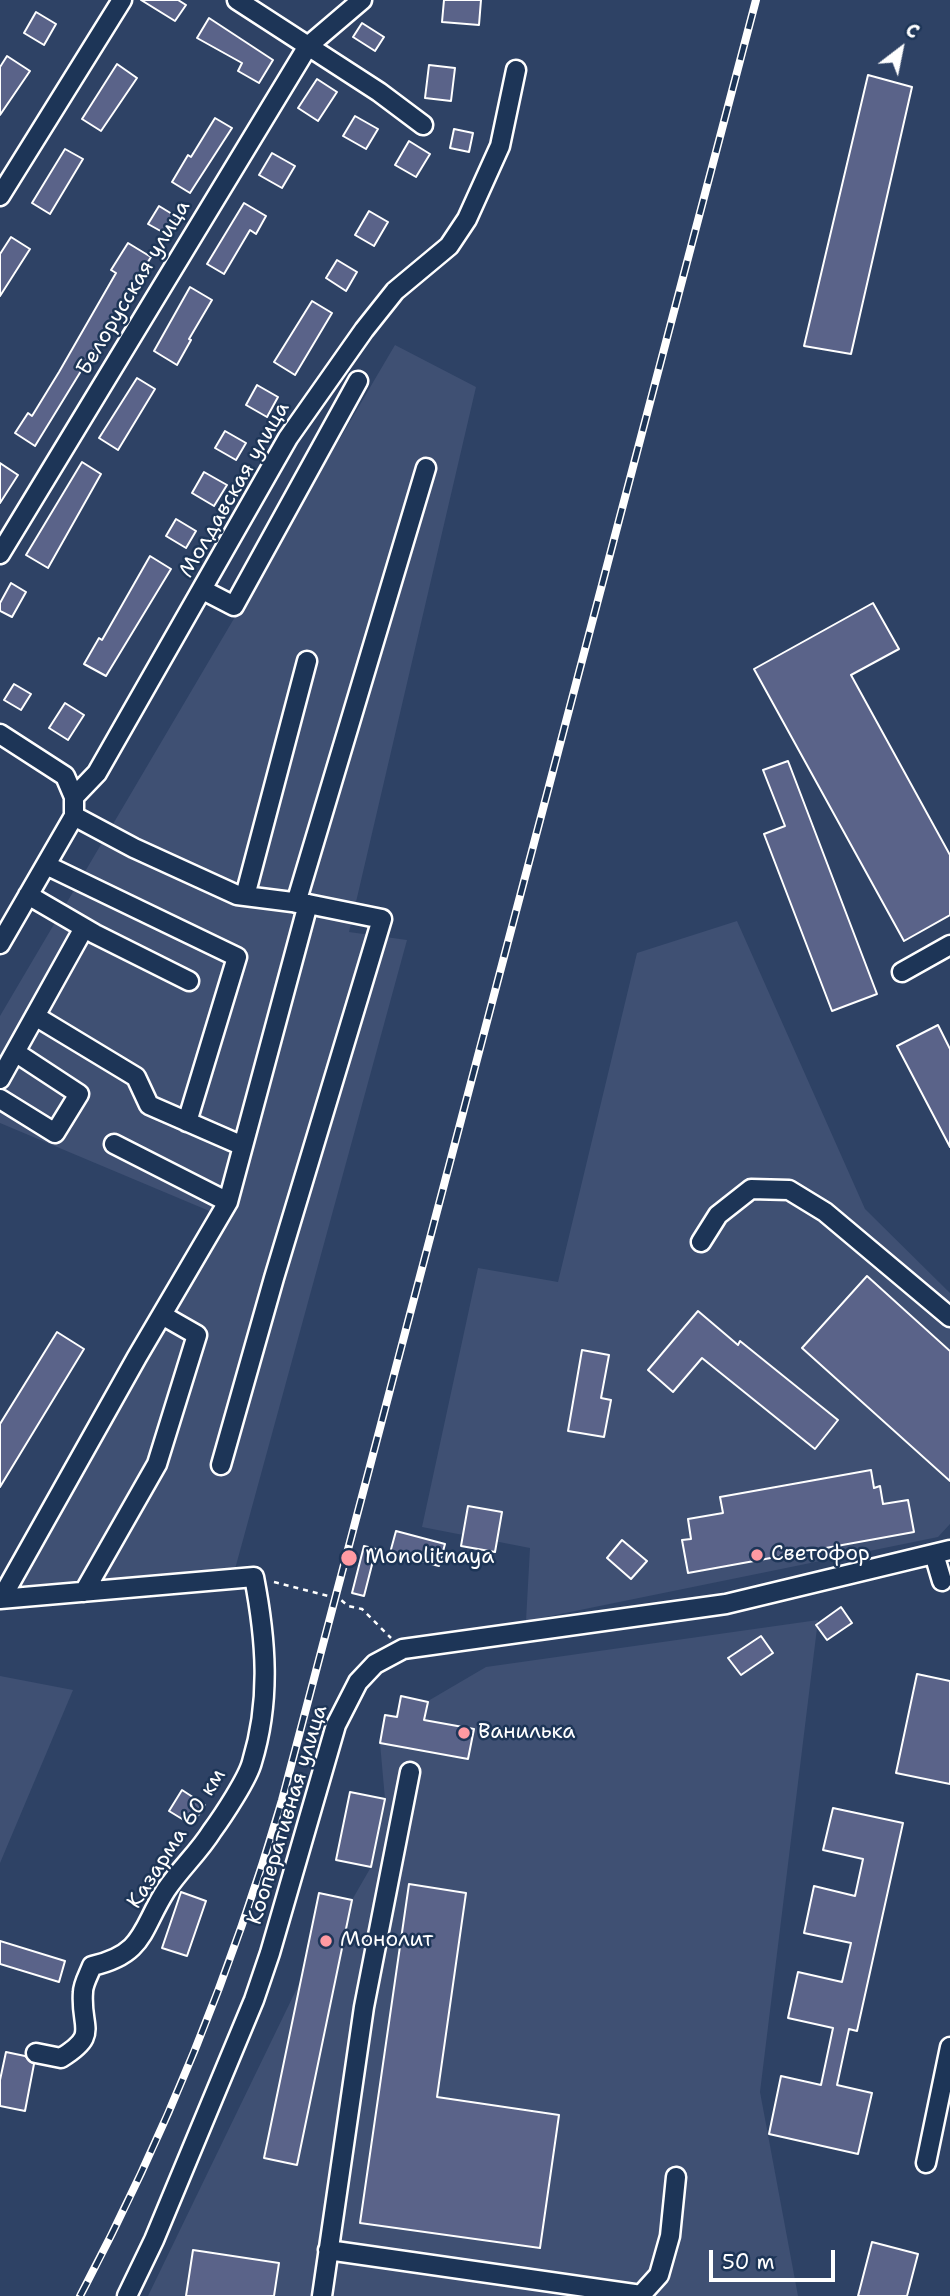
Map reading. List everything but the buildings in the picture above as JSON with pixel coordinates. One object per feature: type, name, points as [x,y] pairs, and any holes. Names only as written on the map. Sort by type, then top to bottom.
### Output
[{"type":"street","points":[[0,196],[122,0]]},
{"type":"street","points":[[237,0],[379,92],[423,125]]},
{"type":"street","name":"Белорусская улица","points":[[0,554],[307,46],[362,0]]},
{"type":"street","name":"Молдавская улица","points":[[74,797],[97,773],[288,438],[395,290],[449,246],[467,219],[500,146],[516,70]]},
{"type":"street","points":[[203,590],[234,606],[358,381]]},
{"type":"street","points":[[1,1599],[228,1202],[302,904],[426,468]]},
{"type":"street","points":[[245,896],[307,661]]},
{"type":"street","points":[[0,734],[65,776],[74,797],[74,816],[0,944]]},
{"type":"street","points":[[74,816],[134,848],[237,895],[382,919],[220,1465]]},
{"type":"street","points":[[46,865],[237,957],[187,1122]]},
{"type":"street","points":[[29,895],[84,928],[189,981]]},
{"type":"street","points":[[0,1079],[84,928]]},
{"type":"street","points":[[902,972],[950,944]]},
{"type":"street","points":[[35,1016],[136,1077],[149,1105],[243,1146]]},
{"type":"street","points":[[0,1099],[55,1133],[79,1094],[15,1052]]},
{"type":"street","points":[[114,1144],[228,1202]]},
{"type":"street","points":[[701,1242],[718,1216],[751,1189],[789,1190],[825,1212],[950,1317]]},
{"type":"street","points":[[84,1592],[157,1464],[197,1335],[162,1315]]},
{"type":"street","points":[[942,1552],[942,1581]]},
{"type":"street","name":"Кооперативная улица","points":[[127,2296],[154,2240],[254,2000],[335,1725],[358,1682],[375,1664],[403,1649],[726,1604],[942,1552]]},
{"type":"street","points":[[1,1599],[254,1577]]},
{"type":"street","name":"Казарма 60 км","points":[[36,2053],[61,2058],[78,2047],[86,2035],[82,1990],[92,1966],[114,1961],[139,1941],[166,1890],[211,1833],[252,1764],[266,1688],[263,1626],[254,1577]]},
{"type":"street","points":[[322,2296],[364,2007],[410,1772]]},
{"type":"street","points":[[926,2163],[950,2047]]},
{"type":"street","points":[[328,2250],[641,2295],[659,2275],[670,2236],[676,2177]]},
{"type":"path","points":[[254,1577],[335,1598],[348,1606],[362,1609],[403,1649]]},
{"type":"shaded area","points":[[395,345],[476,387],[349,932],[407,940],[235,1569],[14,1591],[226,1218],[0,1123],[0,1016]]},
{"type":"shaded area","points":[[737,921],[865,1209],[950,1293],[950,1524],[938,1537],[526,1621],[530,1548],[422,1527],[478,1268],[558,1282],[637,953]]},
{"type":"shaded area","points":[[818,1620],[760,2092],[798,2296],[148,2296],[300,1982],[334,1989],[352,1900],[371,1867],[385,1799],[380,1743],[385,1715],[397,1717],[401,1696],[428,1701],[486,1667]]},
{"type":"shaded area","points":[[0,1676],[73,1690],[0,1863]]},
{"type":"railway","points":[[80,2296],[140,2176],[193,2053],[241,1928],[282,1800],[756,0]]},
{"type":"place","name":"Светофор","points":[[757,1555]]},
{"type":"place","name":"Monolitnaya","points":[[349,1558]]},
{"type":"place","name":"Ванилька","points":[[464,1733]]},
{"type":"place","name":"Монолит","points":[[326,1941]]}]
